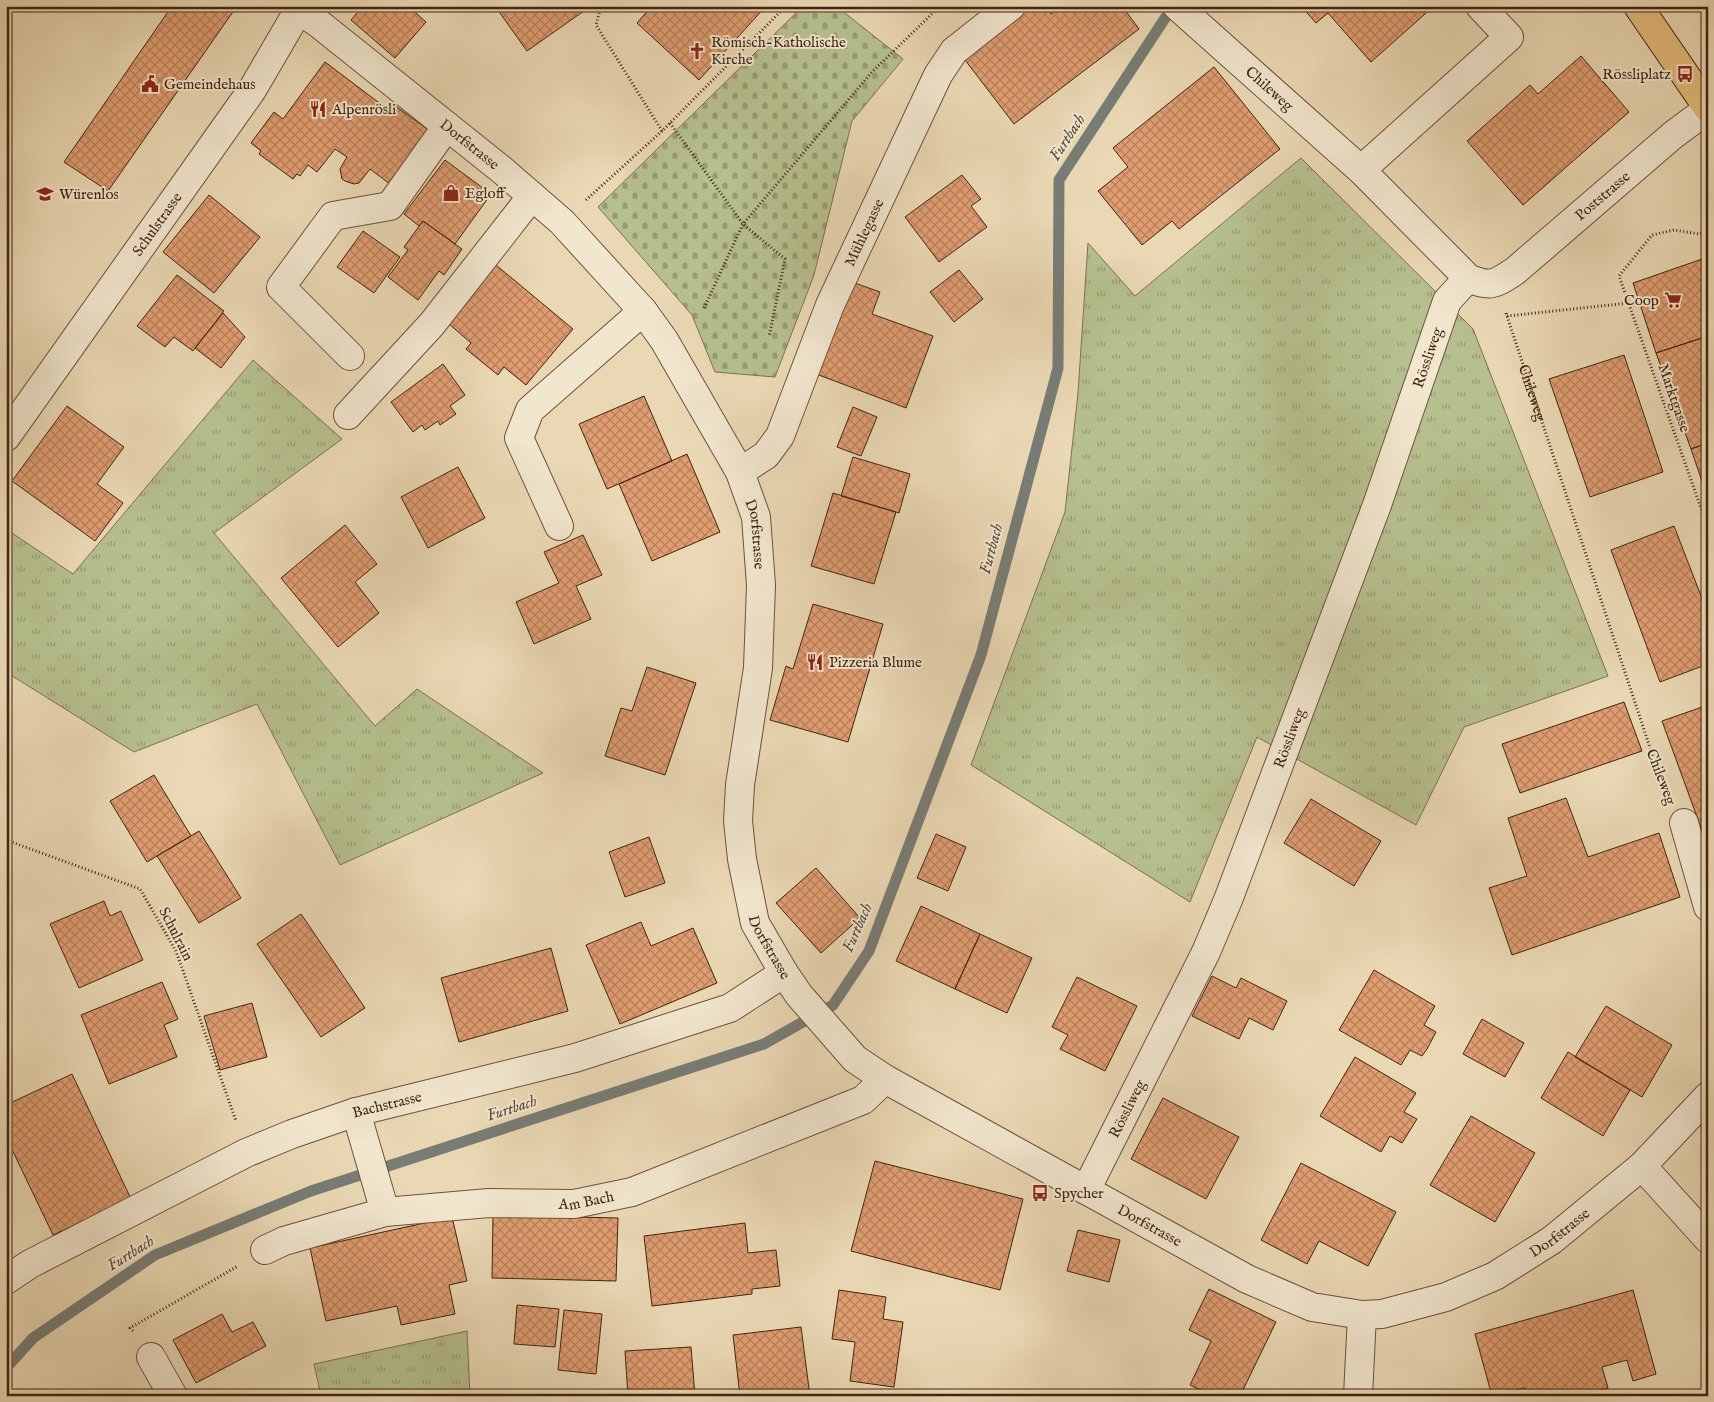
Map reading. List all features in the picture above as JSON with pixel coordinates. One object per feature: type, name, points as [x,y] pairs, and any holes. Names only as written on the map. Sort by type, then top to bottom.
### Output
[{"type":"main road","points":[[1638,6],[1708,109]]},
{"type":"street","name":"Mühlegasse","points":[[740,472],[766,455],[780,436],[830,305],[938,75],[954,51],[1011,6]]},
{"type":"street","points":[[1361,170],[1509,37],[1480,6]]},
{"type":"street","name":"Dorfstrasse","points":[[300,8],[447,126],[562,222],[644,311],[664,340],[740,472],[756,517],[761,585],[758,668],[740,785],[738,821],[742,859],[755,923],[799,995],[855,1059],[885,1079],[1247,1279],[1312,1307],[1362,1315],[1382,1314],[1446,1297],[1496,1276],[1552,1240],[1642,1166],[1708,1096]]},
{"type":"street","name":"Schulstrasse","points":[[6,437],[252,90],[300,8]]},
{"type":"street","name":"Chileweg","points":[[1181,10],[1361,170],[1468,278]]},
{"type":"street","name":"Poststrasse","points":[[1497,283],[1515,271],[1673,135],[1708,109]]},
{"type":"street","points":[[350,356],[281,288],[333,216],[390,206],[447,126]]},
{"type":"street","points":[[348,415],[432,324],[532,196]]},
{"type":"street","points":[[1468,278],[1482,284],[1497,283]]},
{"type":"street","name":"Rössliweg","points":[[1086,1190],[1206,952],[1284,753],[1377,505],[1447,301],[1468,278]]},
{"type":"street","points":[[559,526],[519,438],[530,410],[644,311]]},
{"type":"street","name":"Chileweg","points":[[1684,824],[1708,907]]},
{"type":"street","name":"Bachstrasse","points":[[6,1280],[30,1264],[246,1153],[292,1134],[356,1112],[584,1055],[730,1008],[784,973]]},
{"type":"street","name":"Am Bach","points":[[265,1250],[383,1204],[574,1204],[632,1192],[863,1100],[885,1079]]},
{"type":"street","points":[[356,1112],[383,1204]]},
{"type":"street","points":[[1642,1166],[1708,1239]]},
{"type":"street","points":[[1358,1396],[1362,1315]]},
{"type":"street","points":[[151,1357],[173,1396]]},
{"type":"path","points":[[602,6],[596,25],[662,131]]},
{"type":"path","points":[[562,222],[662,131],[786,6]]},
{"type":"path","points":[[704,308],[743,224],[872,72],[940,6]]},
{"type":"path","points":[[670,123],[743,224],[785,258],[769,337]]},
{"type":"path","name":"Marktgasse","points":[[1708,231],[1699,234],[1674,230],[1652,235],[1619,276],[1708,528]]},
{"type":"path","name":"Chileweg","points":[[1497,283],[1668,802],[1684,824]]},
{"type":"path","points":[[1507,316],[1628,303]]},
{"type":"path","name":"Schulrain","points":[[6,840],[140,889],[176,951],[246,1153]]},
{"type":"path","points":[[151,1357],[130,1328],[265,1250]]},
{"type":"green space","points":[[803,6],[836,6],[903,59],[852,121],[814,275],[775,377],[715,372],[692,315],[598,207]]},
{"type":"green space","points":[[1301,158],[1473,329],[1608,676],[1464,727],[1416,825],[1257,737],[1190,902],[971,765],[1065,512],[1078,393],[1088,243],[1135,296]]},
{"type":"green space","points":[[253,360],[342,439],[214,533],[375,726],[417,689],[543,773],[340,865],[257,704],[134,752],[6,672],[6,529],[73,574]]},
{"type":"green space","points":[[467,1331],[470,1396],[321,1396],[314,1364]]},
{"type":"building","name":"Gemeindehaus","points":[[172,6],[237,6],[108,191],[64,162]]},
{"type":"building","points":[[363,6],[408,6],[426,22],[395,58],[351,20]]},
{"type":"building","points":[[495,6],[591,6],[527,51]]},
{"type":"building","name":"Römisch-Katholische Kirche","points":[[652,6],[766,6],[699,80],[637,23]]},
{"type":"building","points":[[1028,6],[1046,6],[1051,14],[1061,6],[1122,6],[1139,29],[1014,124],[962,56]]},
{"type":"building","points":[[1301,6],[1434,6],[1371,62],[1328,13],[1316,23]]},
{"type":"building","points":[[1581,56],[1629,112],[1523,205],[1467,141],[1530,85],[1538,94]]},
{"type":"building","points":[[325,62],[386,108],[390,102],[434,134],[394,187],[370,169],[359,183],[354,184],[345,181],[342,179],[340,169],[347,157],[335,149],[317,172],[308,165],[300,176],[297,174],[293,179],[259,154],[261,151],[251,143],[274,112],[283,119]]},
{"type":"building","points":[[1214,67],[1280,149],[1179,229],[1172,221],[1142,245],[1098,191],[1128,167],[1113,148]]},
{"type":"building","points":[[445,160],[491,194],[455,244],[423,221],[419,226],[404,214]]},
{"type":"building","points":[[962,175],[981,199],[971,206],[987,227],[939,262],[905,217]]},
{"type":"building","points":[[209,195],[260,237],[214,293],[163,252]]},
{"type":"building","points":[[423,221],[462,249],[444,275],[439,271],[418,300],[388,277],[408,250],[404,247]]},
{"type":"building","points":[[363,231],[400,257],[374,293],[337,267]]},
{"type":"building","name":"Coop","points":[[1708,257],[1708,336],[1656,353],[1633,283]]},
{"type":"building","points":[[496,265],[573,329],[526,385],[504,367],[498,375],[466,349],[471,343],[448,323]]},
{"type":"building","points":[[959,270],[983,299],[954,322],[930,292]]},
{"type":"building","points":[[177,275],[224,311],[193,351],[174,337],[165,347],[137,326]]},
{"type":"building","points":[[852,282],[880,292],[872,314],[933,336],[906,408],[811,372]]},
{"type":"building","points":[[223,313],[245,337],[221,368],[195,348]]},
{"type":"building","points":[[1708,336],[1708,443],[1691,449],[1656,353]]},
{"type":"building","points":[[1624,355],[1663,472],[1590,497],[1549,379]]},
{"type":"building","points":[[443,364],[465,395],[450,406],[456,414],[440,425],[438,421],[425,430],[422,425],[413,432],[391,402]]},
{"type":"building","points":[[644,396],[672,461],[607,489],[579,424]]},
{"type":"building","points":[[67,406],[124,447],[97,484],[123,503],[95,541],[12,481]]},
{"type":"building","points":[[853,407],[877,417],[861,456],[837,447]]},
{"type":"building","points":[[1708,443],[1708,499],[1691,449]]},
{"type":"building","points":[[687,454],[720,532],[652,561],[619,484]]},
{"type":"building","points":[[853,457],[910,474],[899,513],[841,496]]},
{"type":"building","points":[[458,467],[485,518],[428,548],[401,497]]},
{"type":"building","points":[[833,493],[896,512],[874,584],[811,566]]},
{"type":"building","points":[[345,525],[377,564],[355,582],[379,613],[338,647],[281,578]]},
{"type":"building","points":[[1674,526],[1708,614],[1708,664],[1660,682],[1611,550]]},
{"type":"building","points":[[583,535],[602,575],[576,586],[591,619],[534,644],[516,602],[559,583],[544,552]]},
{"type":"building","points":[[813,604],[883,624],[848,742],[770,720],[786,666],[793,669]]},
{"type":"building","points":[[647,667],[696,683],[665,775],[605,756],[621,708],[632,711]]},
{"type":"building","points":[[1624,702],[1642,751],[1520,793],[1502,744]]},
{"type":"building","points":[[1708,705],[1708,847],[1662,721]]},
{"type":"building","points":[[154,775],[191,836],[147,862],[110,801]]},
{"type":"building","points":[[1566,798],[1588,857],[1659,833],[1680,897],[1512,955],[1489,888],[1527,876],[1508,818]]},
{"type":"building","points":[[1311,799],[1381,841],[1354,886],[1284,843]]},
{"type":"building","points":[[199,831],[241,898],[199,923],[157,856]]},
{"type":"building","points":[[936,834],[966,847],[948,891],[917,878]]},
{"type":"building","points":[[649,837],[665,883],[625,897],[609,852]]},
{"type":"building","points":[[816,868],[860,918],[821,953],[776,903]]},
{"type":"building","points":[[104,901],[110,916],[121,911],[143,960],[79,988],[50,924]]},
{"type":"building","points":[[921,906],[980,934],[955,989],[896,961]]},
{"type":"building","points":[[301,914],[365,1008],[321,1037],[257,944]]},
{"type":"building","points":[[641,922],[651,946],[693,928],[717,983],[620,1024],[586,945]]},
{"type":"building","points":[[980,934],[1032,958],[1007,1013],[955,989]]},
{"type":"building","points":[[551,948],[568,1011],[459,1042],[441,978]]},
{"type":"building","points":[[1374,970],[1435,1006],[1424,1025],[1436,1032],[1427,1049],[1422,1056],[1410,1050],[1401,1065],[1339,1030]]},
{"type":"building","points":[[1212,976],[1236,988],[1241,978],[1287,1001],[1273,1030],[1249,1018],[1239,1039],[1192,1016]]},
{"type":"building","points":[[1077,977],[1137,1006],[1105,1071],[1060,1049],[1068,1035],[1052,1027]]},
{"type":"building","points":[[162,982],[178,1019],[164,1025],[177,1057],[109,1084],[81,1015]]},
{"type":"building","points":[[252,1003],[267,1057],[220,1070],[204,1016]]},
{"type":"building","points":[[1606,1006],[1672,1045],[1642,1097],[1575,1057]]},
{"type":"building","points":[[1482,1019],[1524,1043],[1505,1077],[1463,1054]]},
{"type":"building","points":[[1568,1052],[1630,1090],[1603,1136],[1541,1098]]},
{"type":"building","points":[[1355,1057],[1416,1093],[1404,1112],[1417,1119],[1402,1143],[1390,1136],[1381,1152],[1320,1116]]},
{"type":"building","points":[[72,1074],[131,1199],[53,1235],[6,1137],[6,1105]]},
{"type":"building","points":[[1163,1098],[1239,1137],[1206,1199],[1131,1159]]},
{"type":"building","points":[[1471,1116],[1535,1153],[1495,1222],[1430,1185]]},
{"type":"building","points":[[875,1161],[1023,1199],[1000,1290],[851,1251]]},
{"type":"building","points":[[1301,1163],[1396,1212],[1368,1266],[1319,1241],[1307,1264],[1261,1240]]},
{"type":"building","points":[[493,1215],[618,1218],[616,1281],[492,1278]]},
{"type":"building","points":[[452,1217],[467,1281],[449,1285],[455,1314],[401,1325],[397,1306],[326,1321],[310,1248]]},
{"type":"building","points":[[745,1223],[748,1253],[776,1250],[780,1286],[752,1289],[752,1294],[652,1306],[644,1236]]},
{"type":"building","points":[[1078,1230],[1120,1240],[1109,1282],[1067,1271]]},
{"type":"building","points":[[1209,1289],[1276,1322],[1240,1396],[1212,1396],[1190,1385],[1211,1341],[1189,1330]]},
{"type":"building","points":[[839,1290],[886,1297],[883,1319],[903,1322],[894,1387],[850,1381],[855,1342],[832,1339]]},
{"type":"building","points":[[1633,1290],[1656,1374],[1633,1381],[1627,1360],[1602,1367],[1608,1388],[1578,1396],[1527,1396],[1525,1388],[1492,1396],[1475,1334]]},
{"type":"building","points":[[517,1305],[559,1309],[555,1347],[514,1344]]},
{"type":"building","points":[[564,1310],[602,1314],[596,1374],[558,1370]]},
{"type":"building","points":[[222,1314],[232,1332],[253,1322],[266,1346],[196,1383],[173,1340]]},
{"type":"building","points":[[801,1327],[810,1396],[740,1396],[733,1335]]},
{"type":"building","points":[[691,1347],[695,1396],[628,1396],[625,1351]]},
{"type":"waterway","name":"Furtbach","points":[[6,1368],[33,1338],[155,1255],[311,1191],[764,1044],[833,1005],[869,951],[981,655],[1058,368],[1059,180],[1173,6]]},
{"type":"place","name":"Römisch-Katholische Kirche","points":[[697,51]]},
{"type":"place","name":"Rössliplatz","points":[[1685,74]]},
{"type":"place","name":"Gemeindehaus","points":[[150,84]]},
{"type":"place","name":"Alpenrösli","points":[[318,109]]},
{"type":"place","name":"Egloff","points":[[451,193]]},
{"type":"place","name":"Würenlos","points":[[45,194]]},
{"type":"place","name":"Coop","points":[[1673,300]]},
{"type":"place","name":"Pizzeria Blume","points":[[815,662]]},
{"type":"place","name":"Spycher","points":[[1040,1193]]}]
